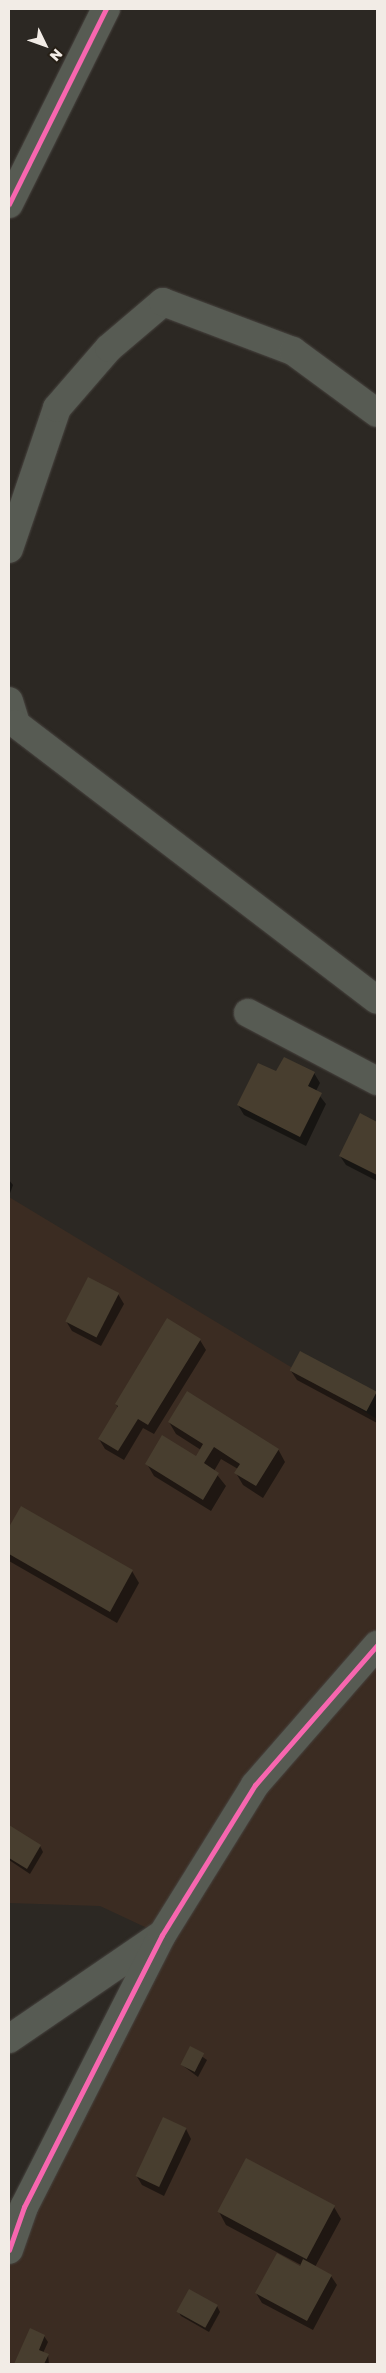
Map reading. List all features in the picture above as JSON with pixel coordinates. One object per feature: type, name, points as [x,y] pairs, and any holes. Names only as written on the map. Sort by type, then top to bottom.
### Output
[{"type":"street","points":[[9,204],[106,9]]},
{"type":"street","points":[[9,549],[57,408],[109,348],[163,302],[293,351],[377,413]]},
{"type":"street","points":[[9,701],[16,724],[377,1000]]},
{"type":"street","points":[[248,1013],[377,1082]]},
{"type":"street","points":[[9,2250],[24,2207],[162,1935],[254,1785],[377,1645]]},
{"type":"street","points":[[9,2040],[162,1935]]},
{"type":"shaded area","points":[[9,1197],[377,1419],[377,2364],[9,2364],[9,2250],[162,1935],[100,1906],[9,1903]]},
{"type":"building","points":[[284,1057],[315,1072],[308,1086],[322,1093],[300,1137],[237,1105],[258,1063],[276,1071]]},
{"type":"building","points":[[360,1113],[377,1122],[377,1175],[339,1156]]},
{"type":"building","points":[[88,1277],[119,1293],[96,1337],[65,1322]]},
{"type":"building","points":[[167,1318],[201,1339],[148,1425],[138,1419],[118,1451],[98,1439],[118,1406],[115,1404]]},
{"type":"building","points":[[300,1351],[377,1392],[366,1411],[290,1370]]},
{"type":"building","points":[[187,1391],[279,1449],[256,1486],[234,1473],[240,1464],[214,1447],[204,1463],[219,1473],[203,1500],[145,1464],[162,1435],[196,1456],[203,1444],[168,1422]]},
{"type":"building","points":[[21,1506],[133,1570],[110,1612],[9,1554],[9,1527]]},
{"type":"building","points":[[9,1825],[41,1845],[27,1869],[9,1858]]},
{"type":"building","points":[[190,2046],[204,2053],[195,2072],[180,2065]]},
{"type":"building","points":[[163,2117],[187,2128],[159,2187],[136,2176]]},
{"type":"building","points":[[246,2158],[335,2205],[307,2259],[217,2212]]},
{"type":"building","points":[[277,2253],[300,2266],[303,2259],[332,2275],[307,2321],[255,2293]]},
{"type":"building","points":[[189,2289],[218,2305],[205,2328],[176,2312]]},
{"type":"building","points":[[30,2328],[45,2335],[39,2350],[49,2354],[44,2364],[14,2364]]},
{"type":"cycle path","points":[[9,204],[106,9]]},
{"type":"cycle path","points":[[9,2250],[24,2207],[162,1935],[255,1785],[377,1645]]}]
